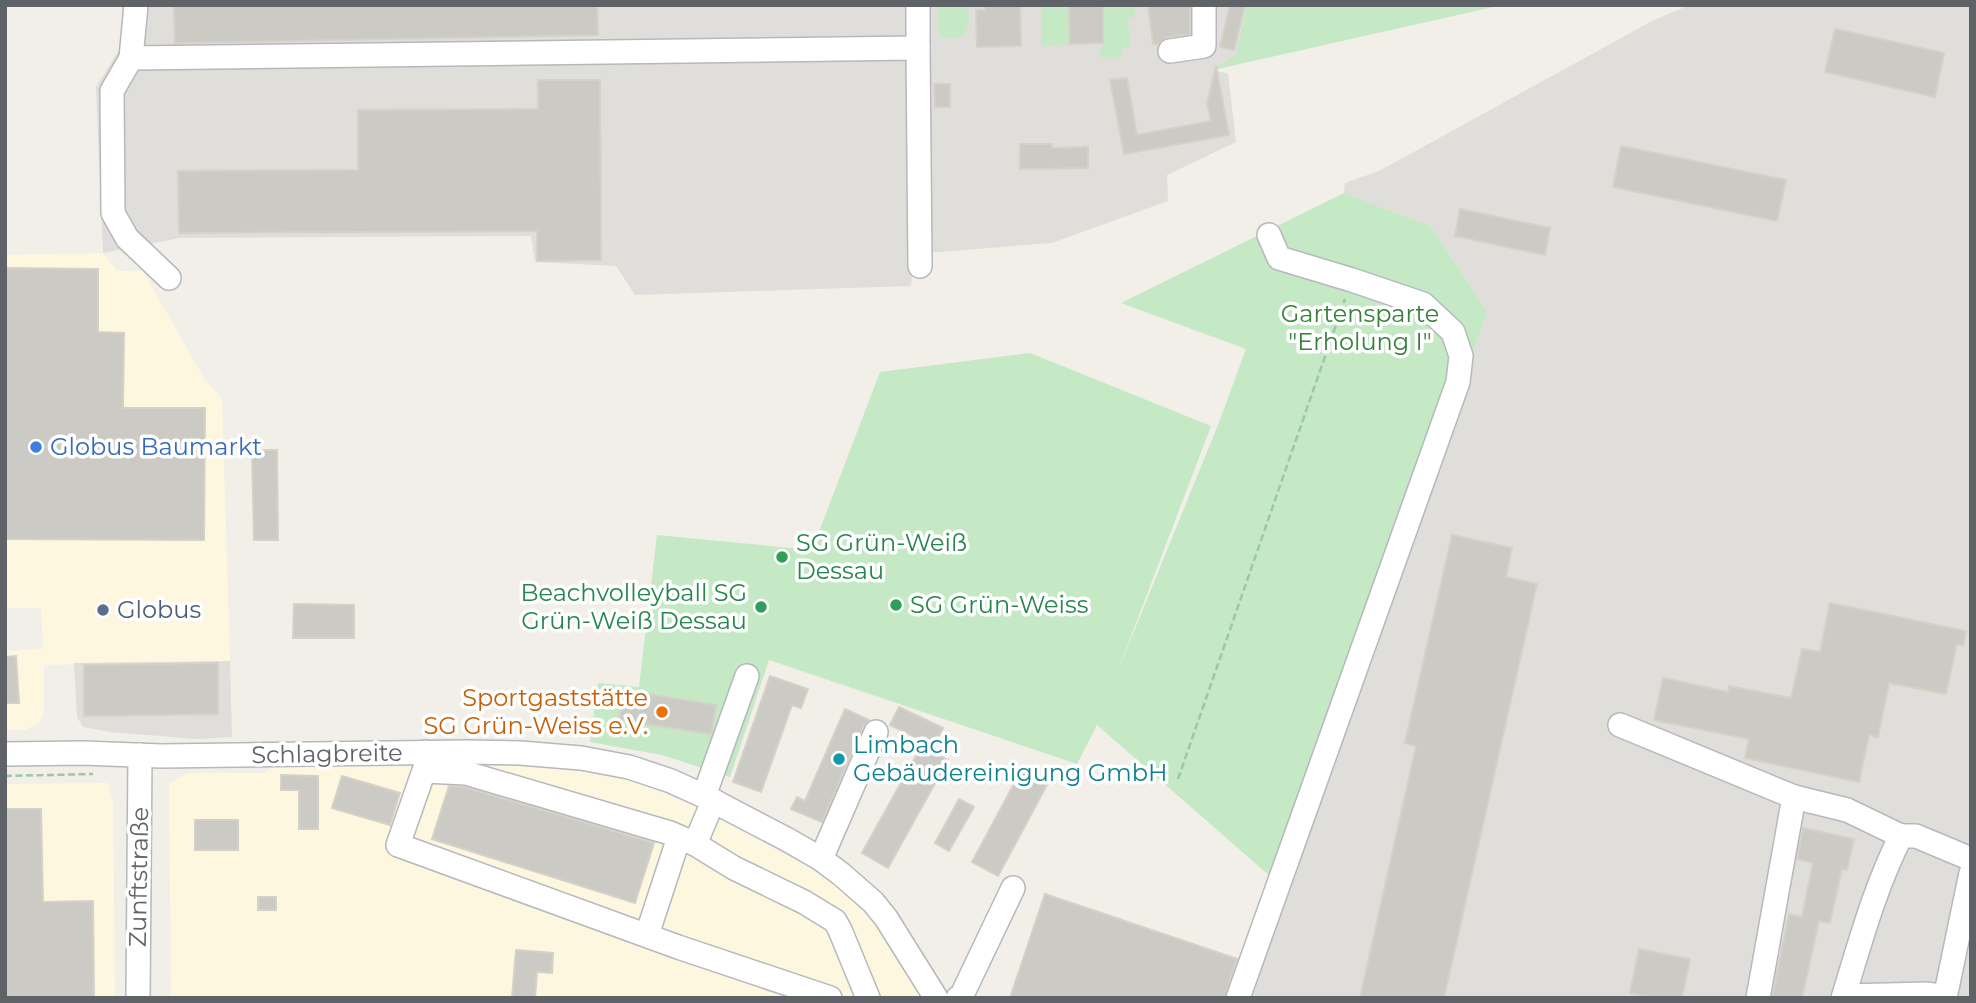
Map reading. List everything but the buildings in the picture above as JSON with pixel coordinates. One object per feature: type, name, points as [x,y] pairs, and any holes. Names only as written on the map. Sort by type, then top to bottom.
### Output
[{"type":"street","points":[[136,5],[131,58],[112,92],[113,213],[127,238],[169,278]]},
{"type":"street","points":[[918,5],[920,266]]},
{"type":"street","points":[[1170,51],[1205,46],[1204,5]]},
{"type":"street","points":[[131,58],[918,48]]},
{"type":"street","points":[[1238,998],[1458,382],[1461,356],[1453,332],[1423,304],[1352,279],[1279,258],[1269,235]]},
{"type":"street","points":[[647,935],[687,841],[709,811],[710,799],[747,676]]},
{"type":"street","points":[[1620,724],[1794,797],[1847,810],[1901,836],[1916,836],[1971,859]]},
{"type":"street","points":[[821,859],[876,732]]},
{"type":"street","name":"Schlagbreite","points":[[5,754],[83,753],[425,762],[520,753],[607,761],[650,773],[710,799],[821,859],[873,902],[936,998]]},
{"type":"street","name":"Zunftstraße","points":[[138,998],[141,755]]},
{"type":"street","points":[[830,998],[398,845],[425,762],[586,807],[687,841],[734,868],[804,902],[835,921],[868,998]]},
{"type":"street","points":[[1758,998],[1794,797]]},
{"type":"street","points":[[1901,836],[1889,859],[1865,926],[1844,997],[1928,993],[1945,997],[1971,873]]},
{"type":"street","points":[[958,998],[962,995],[1013,888]]},
{"type":"path","points":[[1178,779],[1352,279]]},
{"type":"shaded area","points":[[127,5],[1247,5],[1236,54],[1214,70],[1228,74],[1236,142],[1167,175],[1168,201],[1052,243],[914,254],[911,286],[635,295],[616,266],[535,262],[531,236],[180,238],[103,253],[96,87],[126,39]]},
{"type":"shaded area","points":[[1690,5],[1971,5],[1971,998],[1249,998],[1487,312],[1431,226],[1344,193],[1345,183],[1379,171],[1652,21]]},
{"type":"shaded area","points":[[103,253],[117,271],[143,271],[205,380],[222,398],[230,661],[44,665],[44,714],[39,723],[25,730],[5,730],[5,651],[43,649],[41,608],[5,608],[5,255]]},
{"type":"shaded area","points":[[230,661],[232,737],[197,739],[110,732],[83,727],[77,717],[74,663]]},
{"type":"shaded area","points":[[525,766],[605,773],[648,786],[700,809],[837,882],[874,919],[924,998],[171,998],[169,784],[188,773],[265,773],[271,767]]},
{"type":"shaded area","points":[[108,783],[113,801],[115,998],[5,998],[5,784]]},
{"type":"green space","points":[[938,5],[968,5],[969,23],[965,33],[957,38],[942,37],[938,32]]},
{"type":"green space","points":[[1041,5],[1069,5],[1070,44],[1041,47]]},
{"type":"green space","points":[[1103,5],[1135,5],[1135,16],[1128,19],[1130,47],[1122,47],[1122,57],[1099,57],[1103,43]]},
{"type":"green space","points":[[1247,5],[1502,5],[1213,70],[1236,54]]},
{"type":"green space","name":"Gartensparte \"Erholung I\"","points":[[1344,193],[1431,226],[1487,312],[1286,890],[1097,725],[1077,764],[769,660],[730,777],[662,755],[590,742],[598,683],[639,687],[657,535],[812,550],[880,372],[1030,353],[1211,426],[1117,673],[1246,349],[1121,303]]},
{"type":"place","name":"Globus Baumarkt","points":[[36,447]]},
{"type":"place","name":"SG Grün-Weiß Dessau","points":[[782,557]]},
{"type":"place","name":"SG Grün-Weiss","points":[[896,605]]},
{"type":"place","name":"Beachvolleyball SG Grün-Weiß Dessau","points":[[761,607]]},
{"type":"place","name":"Globus","points":[[103,610]]},
{"type":"place","name":"Sportgaststätte SG Grün-Weiss e.V.","points":[[662,712]]},
{"type":"place","name":"Limbach Gebäudereinigung GmbH","points":[[839,759]]}]
